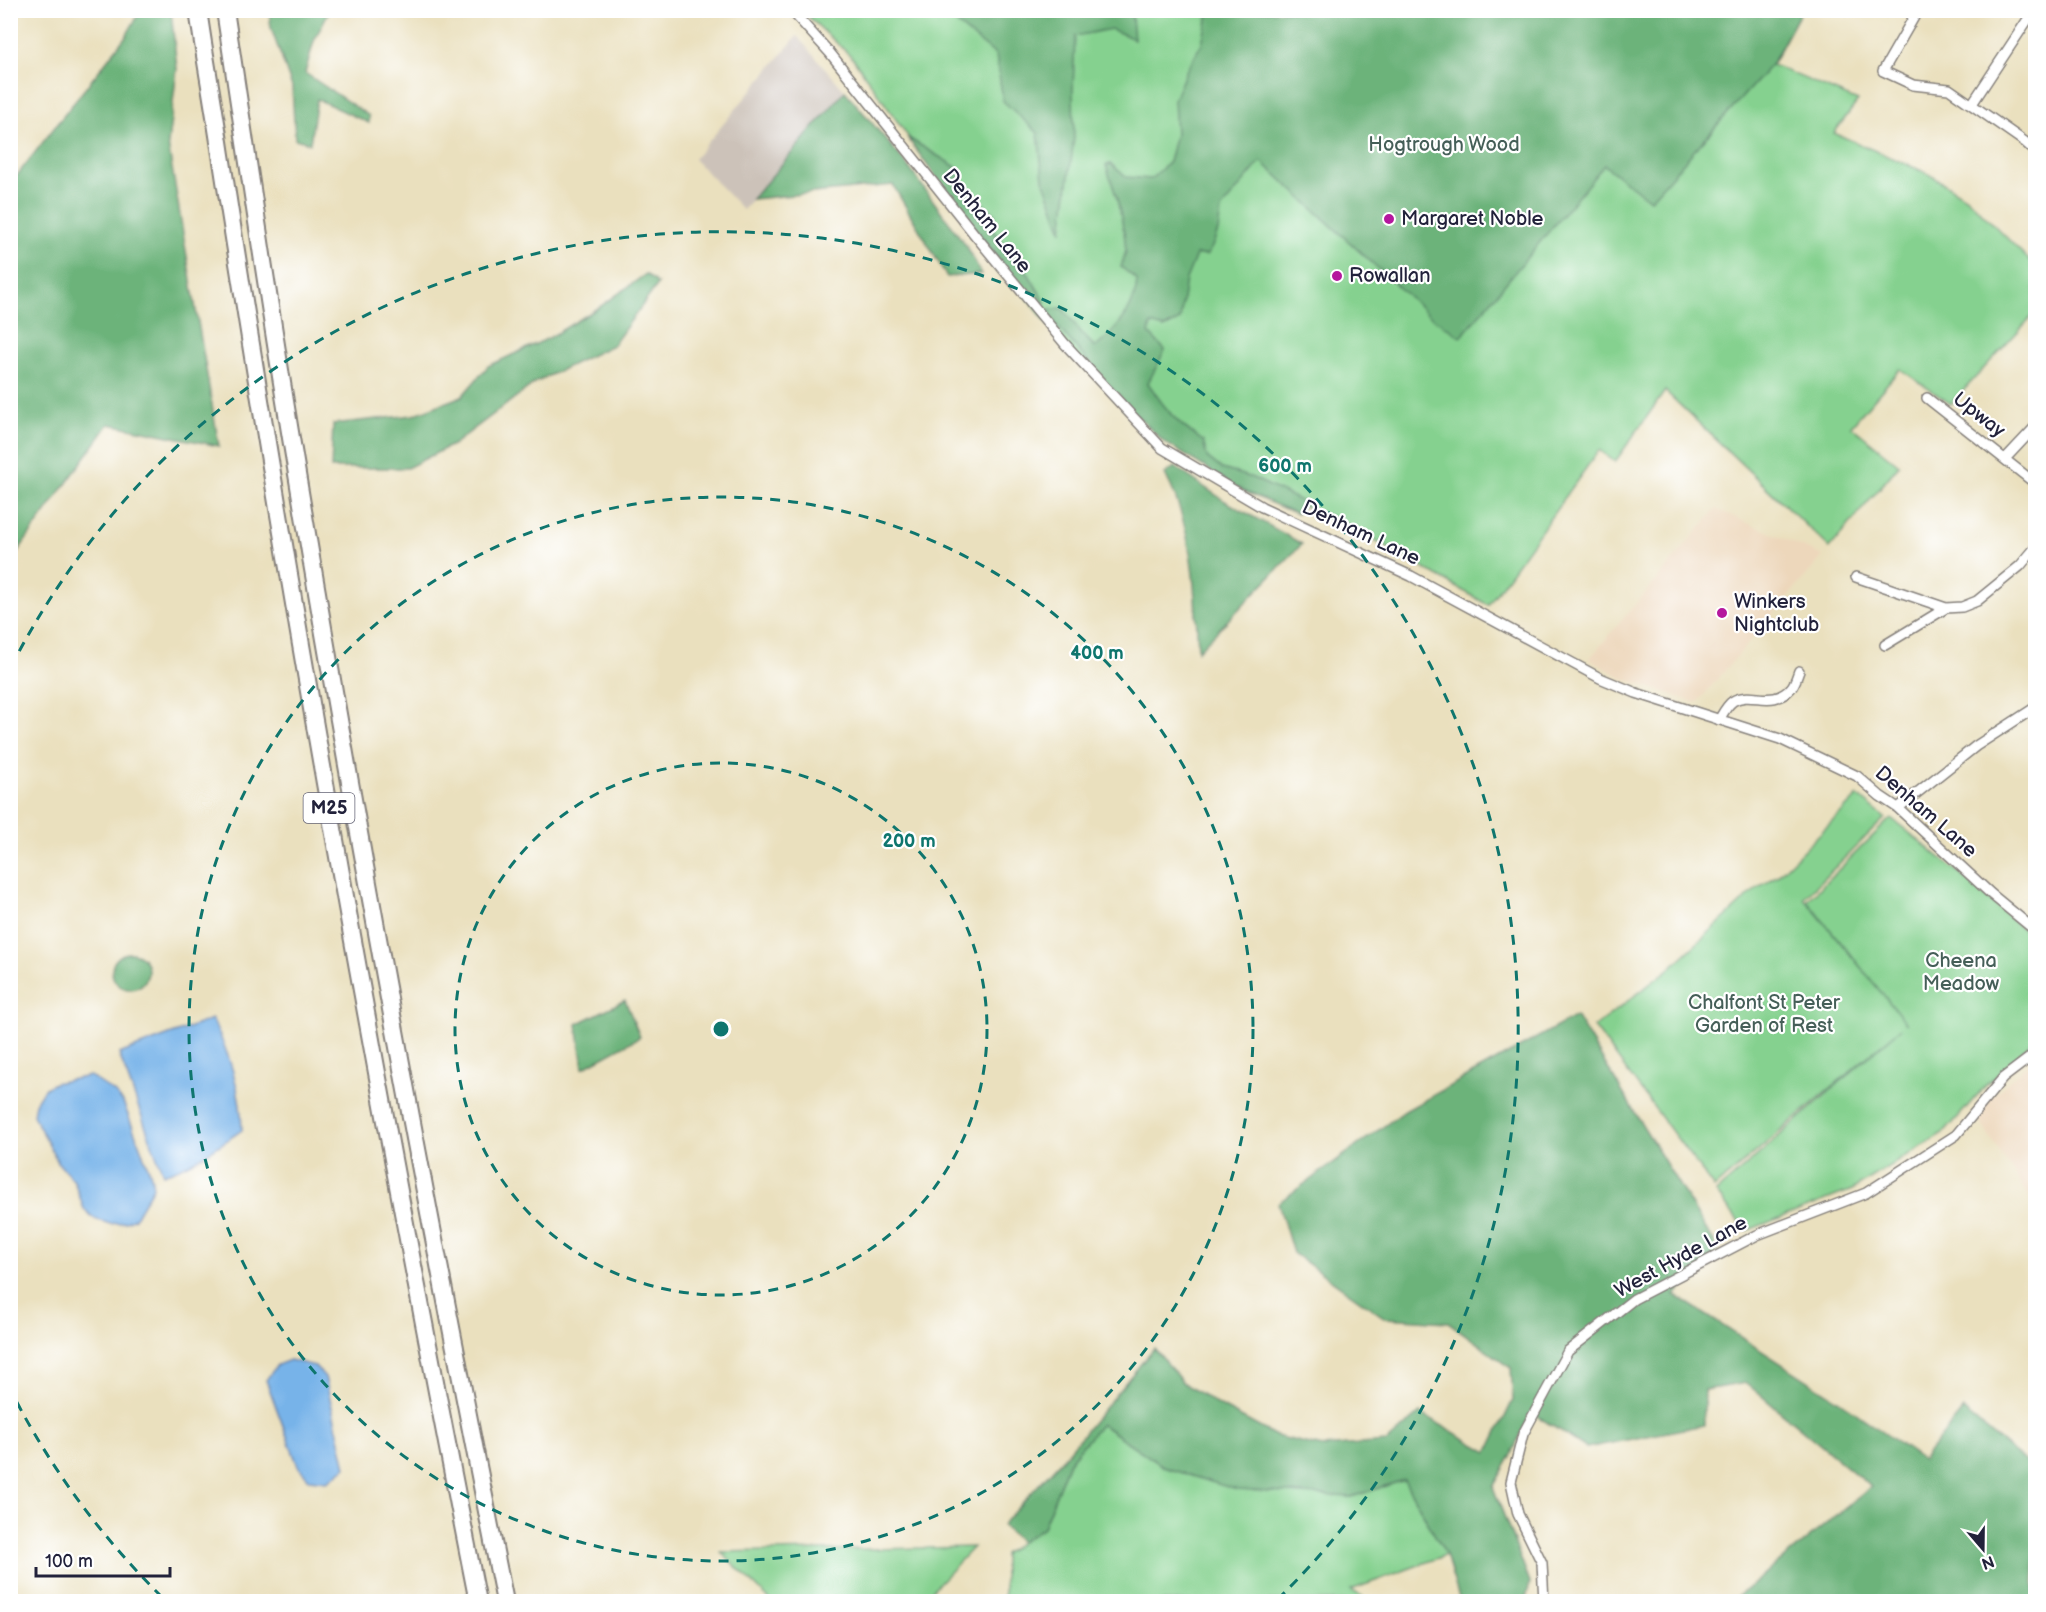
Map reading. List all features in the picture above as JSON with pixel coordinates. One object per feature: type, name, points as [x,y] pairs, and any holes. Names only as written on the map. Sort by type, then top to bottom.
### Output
[{"type":"highway","name":"M25","points":[[198,10],[242,296],[306,683],[416,1288],[478,1602]]},
{"type":"highway","name":"M25","points":[[225,10],[271,316],[335,700],[445,1304],[505,1602]]},
{"type":"street","name":"Denham Lane","points":[[791,10],[830,53],[975,236],[1065,344],[1162,448],[1262,507],[1411,576],[1600,678],[1635,693],[1780,739],[1857,776],[1880,796],[1899,808],[1991,894],[2036,932]]},
{"type":"street","points":[[1918,10],[1883,71],[1913,85],[1949,89],[2025,142],[2036,153]]},
{"type":"street","points":[[1972,104],[2034,10]]},
{"type":"street","name":"Upway","points":[[1927,398],[2036,484]]},
{"type":"street","points":[[2005,459],[2036,426]]},
{"type":"street","points":[[1856,577],[1946,608],[1962,607],[1977,601],[2020,566],[2036,547]]},
{"type":"street","points":[[1885,645],[1946,608]]},
{"type":"street","points":[[1719,720],[1733,702],[1742,697],[1766,700],[1785,692],[1791,688],[1799,671]]},
{"type":"street","points":[[1899,808],[1976,746],[2036,707]]},
{"type":"street","name":"West Hyde Lane","points":[[1544,1602],[1542,1563],[1518,1514],[1511,1482],[1523,1434],[1568,1351],[1634,1299],[1757,1235],[1876,1186],[1956,1135],[2003,1078],[2036,1053]]},
{"type":"shaded area","points":[[797,36],[845,91],[743,210],[694,159]]},
{"type":"shaded area","points":[[1716,509],[1823,556],[1697,703],[1624,679],[1589,659]]},
{"type":"shaded area","points":[[2035,1057],[2035,1195],[2030,1198],[1977,1117],[1980,1114],[1978,1110]]},
{"type":"green space","points":[[141,10],[171,11],[177,69],[168,144],[219,446],[109,424],[11,561],[11,183],[126,36]]},
{"type":"green space","points":[[269,11],[329,11],[314,41],[305,73],[369,116],[369,123],[317,99],[310,143],[295,139],[292,87],[271,28]]},
{"type":"green space","points":[[802,11],[1801,11],[1772,65],[1858,101],[1834,133],[1929,174],[1967,198],[2035,266],[2035,313],[1951,404],[1900,369],[1851,426],[1899,465],[1830,548],[1665,391],[1615,462],[1599,450],[1488,605],[1339,520],[1219,472],[1166,441],[1124,354],[1079,364],[974,230],[852,57]]},
{"type":"green space","points":[[941,11],[1134,11],[1132,17],[1134,39],[1111,29],[1075,36],[1074,138],[1062,231],[1043,179],[1038,133],[1003,101],[996,55]]},
{"type":"green space","name":"Hogtrough Wood","points":[[1209,11],[1801,11],[1771,65],[1650,200],[1604,165],[1461,337],[1430,316],[1261,161],[1221,209],[1218,231],[1207,255],[1196,255],[1186,279],[1180,320],[1164,328],[1151,324],[1149,333],[1165,350],[1148,383],[1172,415],[1203,441],[1207,457],[1222,469],[1253,478],[1305,503],[1297,514],[1243,491],[1164,442],[1126,405],[1045,312],[1062,308],[1083,335],[1096,347],[1118,326],[1129,309],[1137,280],[1121,267],[1126,251],[1124,231],[1106,165],[1111,164],[1126,177],[1151,179],[1169,162],[1176,134],[1174,100],[1186,71],[1202,43]]},
{"type":"green space","points":[[845,91],[904,161],[967,247],[981,274],[947,277],[893,185],[752,199]]},
{"type":"green space","points":[[907,137],[956,167],[959,183],[995,214],[993,230],[1025,268],[1045,302],[1037,306],[959,209]]},
{"type":"green space","points":[[646,274],[658,284],[613,345],[536,382],[454,444],[407,468],[331,468],[333,424],[413,415],[462,396],[488,366],[549,338],[598,308]]},
{"type":"green space","points":[[1175,467],[1225,501],[1302,544],[1198,651],[1194,583],[1187,538],[1175,495],[1165,474]]},
{"type":"green space","points":[[1858,796],[1885,818],[1804,898],[1907,1024],[1807,901],[1891,818],[1964,877],[2035,940],[2035,1039],[1987,1084],[1946,1131],[1852,1190],[1746,1231],[1716,1192],[1901,1028],[1714,1188],[1594,1027],[1668,970],[1755,890],[1778,875]]},
{"type":"green space","points":[[130,953],[143,958],[148,971],[143,984],[130,989],[117,984],[112,971],[117,958]]},
{"type":"green space","points":[[625,1000],[640,1037],[583,1068],[577,1024]]},
{"type":"green space","points":[[1576,1016],[1718,1249],[1675,1295],[1838,1400],[1922,1460],[1963,1410],[2035,1470],[2035,1601],[1732,1601],[1871,1487],[1746,1383],[1704,1390],[1704,1425],[1586,1448],[1531,1412],[1510,1458],[1493,1487],[1530,1583],[1525,1601],[1460,1601],[1446,1555],[1404,1480],[1351,1497],[1237,1490],[1166,1468],[1101,1424],[1069,1462],[1043,1527],[1021,1542],[1002,1525],[1064,1457],[1154,1348],[1183,1383],[1276,1436],[1322,1447],[1387,1442],[1420,1413],[1488,1452],[1513,1400],[1511,1368],[1448,1322],[1385,1318],[1293,1253],[1278,1203],[1405,1111]]},
{"type":"green space","points":[[1100,1424],[1166,1468],[1351,1497],[1404,1480],[1446,1555],[1351,1590],[1369,1601],[1002,1602],[1004,1599],[1004,1554],[1043,1527],[1069,1462]]},
{"type":"green space","points":[[973,1547],[921,1602],[771,1601],[721,1552]]},
{"type":"water","points":[[212,1019],[233,1073],[242,1130],[194,1161],[163,1174],[119,1054]]},
{"type":"water","points":[[90,1076],[114,1092],[123,1102],[151,1175],[153,1187],[135,1218],[126,1222],[110,1224],[95,1219],[84,1209],[74,1181],[59,1164],[33,1115],[35,1103],[44,1089],[54,1083]]},
{"type":"water","points":[[290,1360],[315,1366],[325,1377],[346,1467],[328,1481],[309,1479],[298,1466],[266,1380],[277,1365]]},
{"type":"place","name":"Margaret Noble","points":[[1389,219]]},
{"type":"place","name":"Rowallan","points":[[1337,276]]},
{"type":"place","name":"Winkers Nightclub","points":[[1722,613]]},
{"type":"park label","name":"Cheena Meadow","points":[[1961,972]]},
{"type":"park label","name":"Chalfont St Peter Garden of Rest","points":[[1764,1014]]}]
